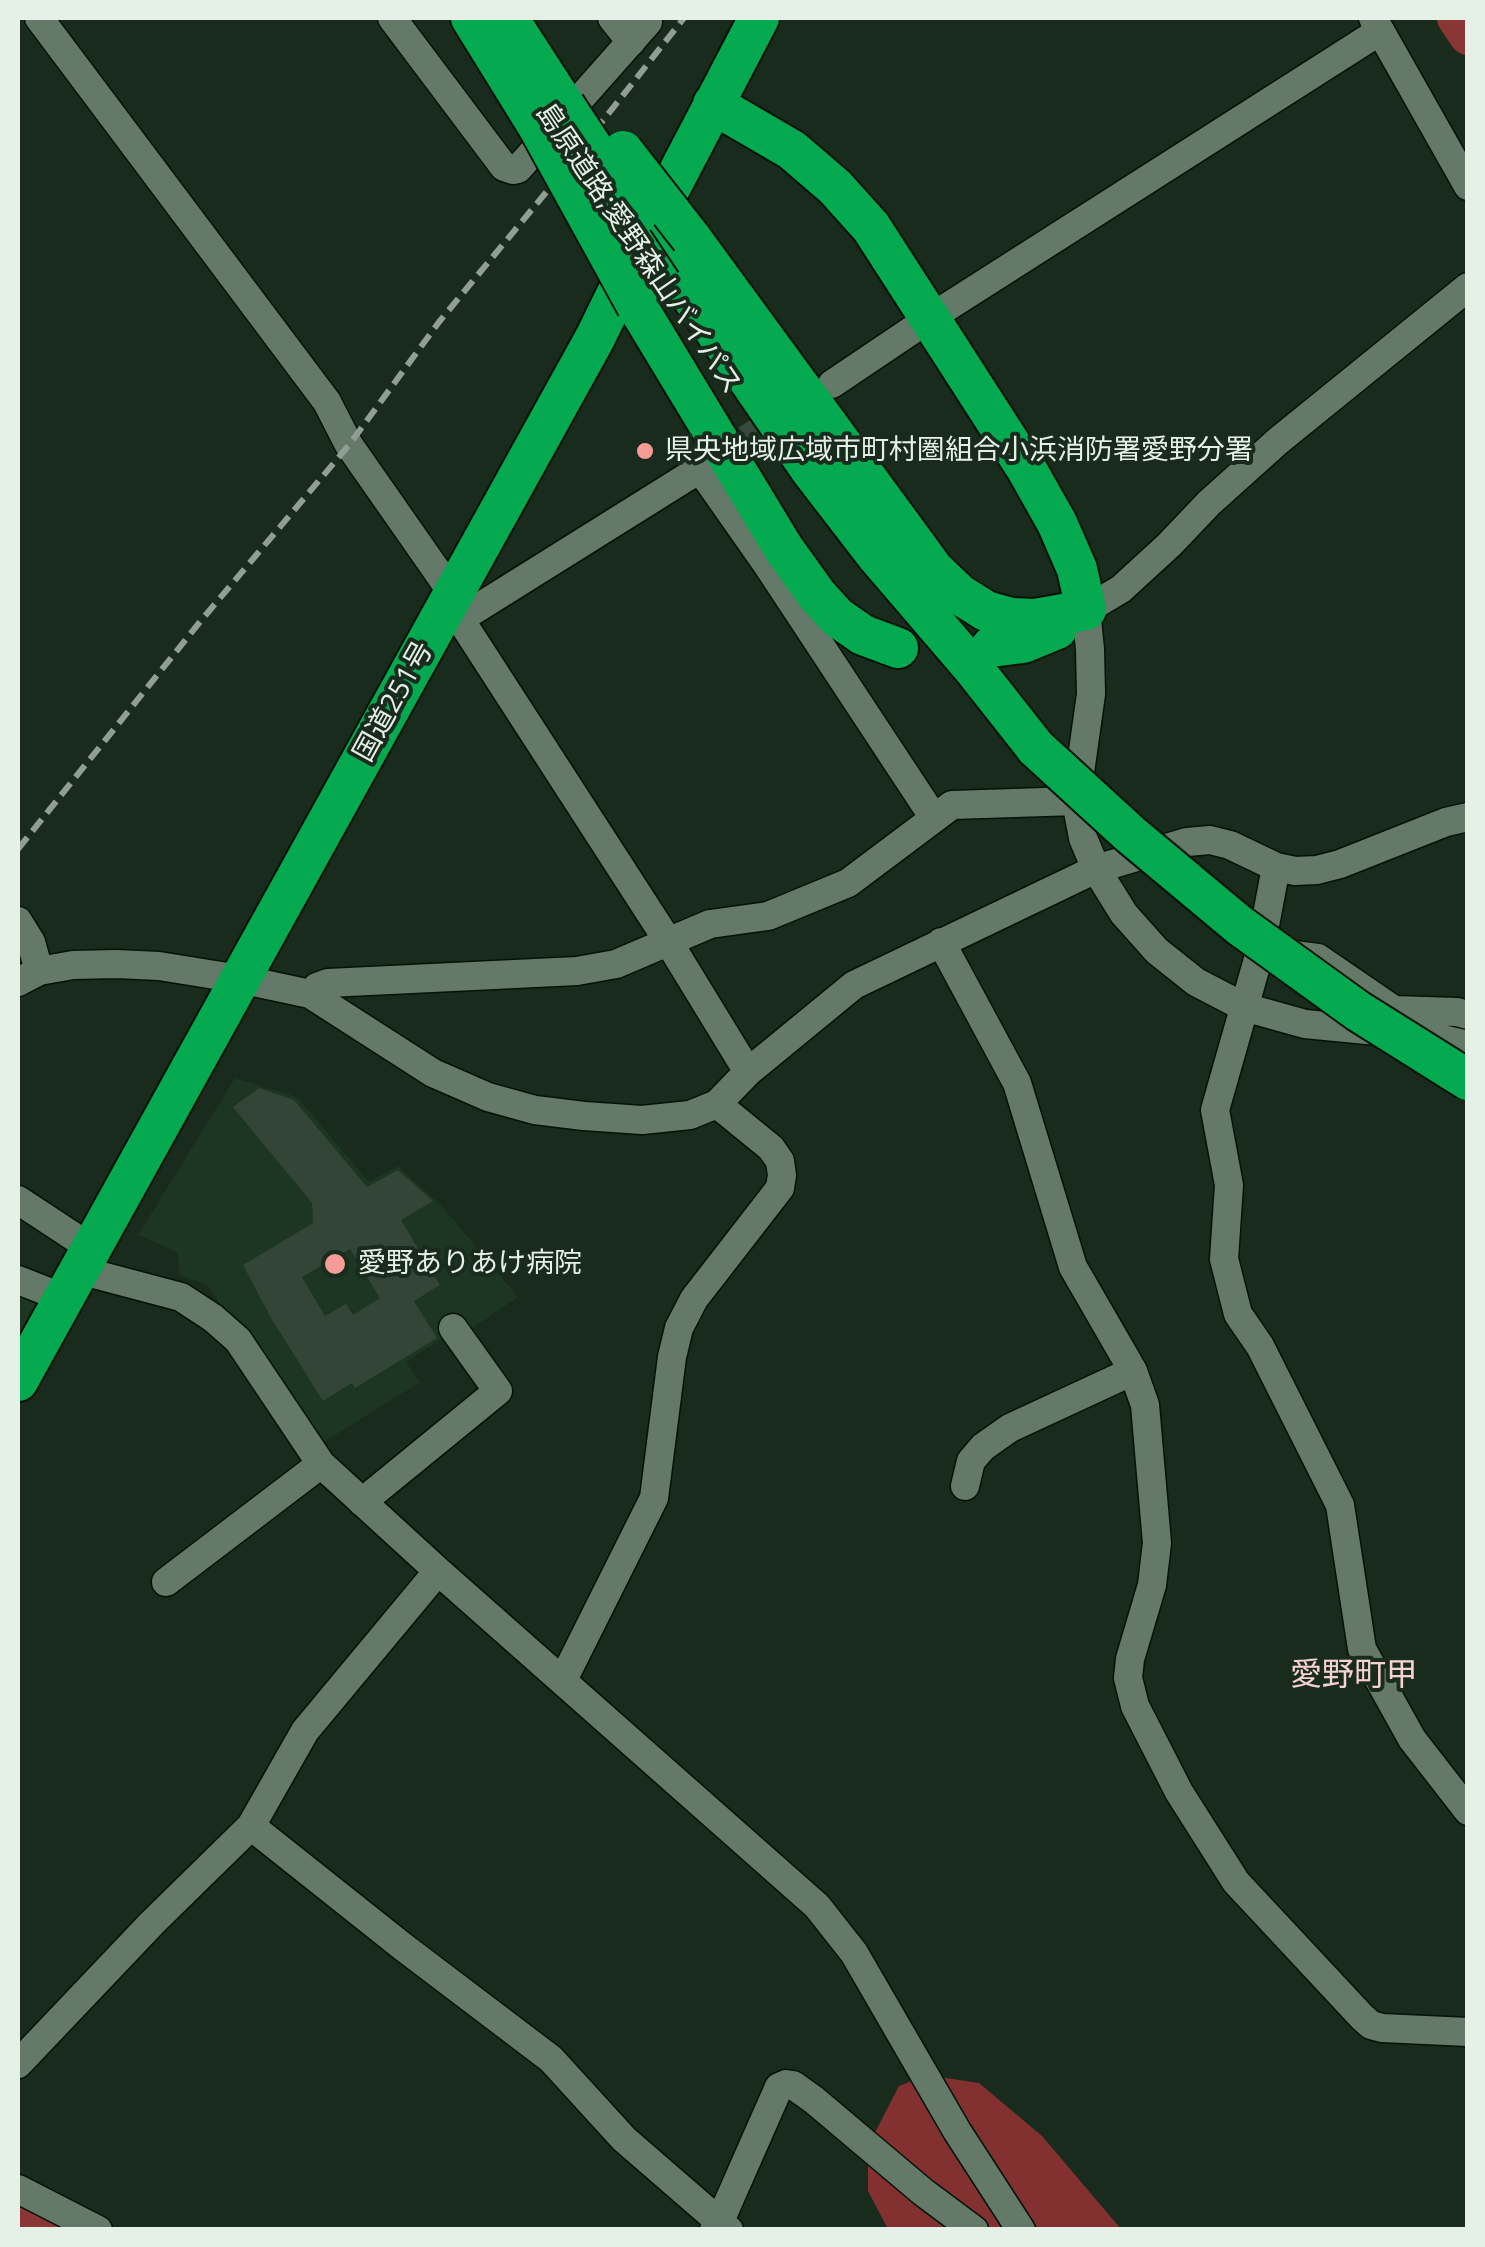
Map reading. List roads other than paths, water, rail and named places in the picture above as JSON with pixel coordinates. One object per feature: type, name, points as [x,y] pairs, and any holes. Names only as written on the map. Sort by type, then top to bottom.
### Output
[{"type":"highway","points":[[471,18],[559,112],[664,272],[934,570],[959,594],[986,611],[1010,618],[1035,619],[1086,610]]},
{"type":"highway","name":"島原道路;愛野森山バイパス","points":[[484,18],[559,112]]},
{"type":"highway","name":"島原道路;愛野森山バイパス","points":[[508,18],[559,112]]},
{"type":"highway","points":[[520,18],[559,112],[664,272],[784,550],[837,617],[863,635],[908,625]]},
{"type":"highway","name":"国道251号","points":[[18,1381],[240,979],[453,607],[759,18]]},
{"type":"highway","points":[[713,104],[792,150],[835,186],[872,227],[1057,523],[1077,568],[1086,610]]},
{"type":"highway","name":"島原道路;愛野森山バイパス","points":[[664,272],[877,556],[908,625],[962,680],[1130,834],[1239,925],[1358,1012],[1468,1080]]},
{"type":"highway","points":[[991,647],[1038,638],[1086,610]]},
{"type":"street","points":[[39,18],[327,402],[349,445],[748,1072]]},
{"type":"street","points":[[392,18],[504,167],[512,170],[518,169],[639,32],[612,18]]},
{"type":"street","points":[[832,384],[1376,24],[1468,186]]},
{"type":"street","points":[[1468,287],[1278,442],[1121,589],[1086,610],[1091,694],[1076,801],[1083,838],[1096,869],[1124,914],[1156,950],[1196,982],[1244,1007],[1304,1024],[1430,1036],[1468,1045]]},
{"type":"street","points":[[453,607],[706,465],[934,818]]},
{"type":"street","points":[[310,994],[328,982],[577,972],[616,964],[710,924],[768,916],[848,883],[952,805],[1076,801]]},
{"type":"street","points":[[18,921],[31,942],[28,976],[73,966],[159,966],[310,994],[433,1073],[488,1097],[535,1110],[642,1120],[690,1115],[717,1104],[748,1072],[854,985],[1096,869],[1187,842],[1210,840],[1276,866],[1295,871],[1317,870],[1468,816]]},
{"type":"street","points":[[1276,866],[1260,952],[1215,1110],[1229,1185],[1224,1259],[1238,1314],[1260,1346],[1340,1505],[1362,1649],[1412,1739],[1468,1811]]},
{"type":"street","points":[[941,942],[1017,1084],[1072,1267],[1133,1371],[1145,1405],[1158,1543],[1152,1585],[1130,1658],[1128,1678],[1135,1706],[1179,1792],[1236,1882],[1362,2017],[1382,2028],[1468,2032]]},
{"type":"street","points":[[1260,952],[1318,958],[1394,1010],[1468,1015]]},
{"type":"street","points":[[563,1680],[654,1498],[679,1328],[694,1299],[780,1188],[780,1162],[771,1148],[717,1104]]},
{"type":"street","points":[[18,1200],[78,1272]]},
{"type":"street","points":[[18,1280],[78,1272],[182,1297],[238,1340],[322,1464],[817,1906],[854,1954],[957,2131],[1022,2230]]},
{"type":"street","points":[[362,1502],[498,1391],[453,1328]]},
{"type":"street","points":[[965,1486],[971,1461],[1010,1428],[1133,1371]]},
{"type":"street","points":[[166,1582],[322,1464]]},
{"type":"street","points":[[18,2064],[251,1826],[305,1731],[438,1571]]},
{"type":"street","points":[[251,1826],[550,2060],[624,2140],[721,2227],[778,2087],[786,2084],[814,2100],[974,2230]]},
{"type":"street","points":[[18,2190],[98,2230]]},
{"type":"waterway","points":[[1456,18],[1468,36]]},
{"type":"waterway","points":[[18,2216],[46,2230]]},
{"type":"tunnel","points":[[711,462],[788,412]]},
{"type":"railway","points":[[18,849],[199,623],[349,445],[439,322],[684,18]]},
{"type":"place","name":"県央地域広域市町村圏組合小浜消防署愛野分署","points":[[645,451]]},
{"type":"place","name":"愛野ありあけ病院","points":[[335,1264]]},
{"type":"district","name":"愛野町甲","points":[[1354,1676]]}]
